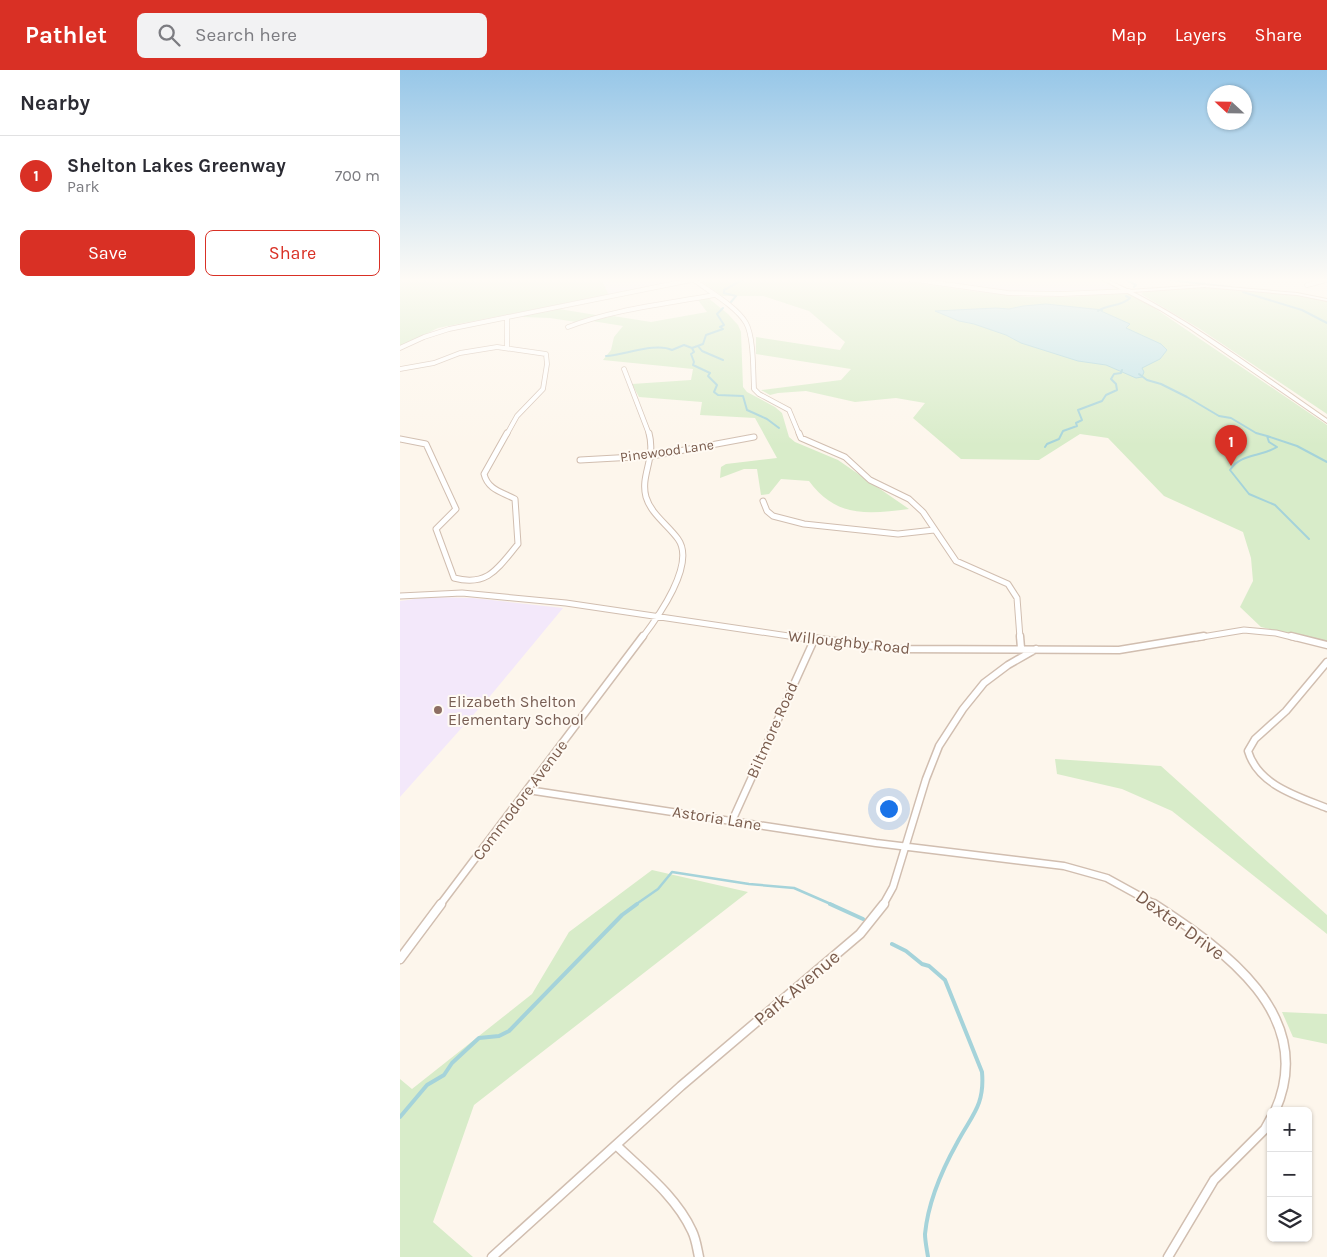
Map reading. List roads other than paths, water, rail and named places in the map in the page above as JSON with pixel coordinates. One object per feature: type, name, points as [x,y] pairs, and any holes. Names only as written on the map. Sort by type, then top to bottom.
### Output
[{"type":"main road","points":[[1202,334],[1327,421]]},
{"type":"street","points":[[400,348],[431,334]]},
{"type":"street","points":[[507,334],[507,346]]},
{"type":"street","points":[[749,334],[752,385],[755,391],[789,410],[794,417],[797,432],[801,438],[844,457],[870,480],[912,502],[923,512],[956,561],[1002,580],[1012,588],[1017,598],[1021,648]]},
{"type":"street","points":[[400,369],[434,362],[460,353],[507,346],[546,354],[548,364],[544,389],[517,416],[484,474],[484,478],[493,491],[515,498],[518,538],[518,544],[484,580],[474,582],[454,578],[436,530],[438,524],[456,508],[426,444],[400,439]]},
{"type":"street","points":[[624,369],[649,433],[652,456]]},
{"type":"street","name":"Pinewood Lane","points":[[580,460],[652,456],[754,437]]},
{"type":"street","name":"Commodore Avenue","points":[[400,959],[658,616],[682,566],[684,551],[679,540],[650,506],[646,496],[645,477],[652,456]]},
{"type":"street","points":[[763,501],[766,511],[774,516],[804,524],[889,534],[934,530]]},
{"type":"street","name":"Willoughby Road","points":[[400,596],[444,593],[478,594],[584,605],[814,640],[897,649],[1021,648],[1119,650],[1244,630],[1276,633],[1326,646]]},
{"type":"street","name":"Biltmore Road","points":[[732,820],[814,640]]},
{"type":"street","points":[[1014,648],[1016,660]]},
{"type":"street","name":"Park Avenue","points":[[492,1257],[688,1080],[860,934],[887,900],[899,872],[926,779],[939,746],[963,709],[994,674],[1036,649]]},
{"type":"street","points":[[1327,662],[1286,710],[1255,739],[1248,751],[1252,765],[1269,781],[1327,808]]},
{"type":"street","name":"Astoria Lane","points":[[528,790],[906,847]]},
{"type":"street","name":"Dexter Drive","points":[[906,847],[1041,862],[1074,868],[1106,878],[1162,908],[1228,959],[1257,988],[1272,1009],[1282,1049],[1284,1072],[1281,1096],[1277,1107]]},
{"type":"street","points":[[1168,1257],[1214,1180],[1267,1124]]},
{"type":"street","points":[[616,1145],[657,1184],[678,1209],[693,1232],[699,1257]]},
{"type":"water","points":[[1004,334],[1140,334],[1161,344],[1167,350],[1160,359],[1142,368],[1144,372],[1142,377],[1136,378],[1106,365],[1078,361],[1021,343]]},
{"type":"waterway","points":[[692,348],[703,344],[708,334]]},
{"type":"waterway","points":[[606,356],[657,347],[672,350],[684,345],[692,348]]},
{"type":"waterway","points":[[698,346],[702,351],[723,360]]},
{"type":"waterway","points":[[692,348],[694,352],[691,354],[694,362],[693,365],[710,373],[708,376],[717,385],[714,392],[718,395],[743,396],[747,410],[767,419],[779,428]]},
{"type":"waterway","points":[[1045,447],[1047,444],[1059,439],[1063,431],[1077,426],[1076,423],[1082,420],[1078,410],[1102,401],[1106,395],[1117,390],[1116,384],[1111,379],[1114,374],[1121,373],[1122,370]]},
{"type":"waterway","points":[[1139,374],[1147,380],[1161,384],[1187,397],[1219,416],[1231,418],[1256,433],[1267,436]]},
{"type":"waterway","points":[[1267,436],[1297,446],[1327,462]]},
{"type":"waterway","points":[[1267,436],[1269,442],[1277,447],[1245,458],[1230,470],[1249,494],[1275,505],[1309,539]]},
{"type":"waterway","points":[[635,905],[658,889],[672,872],[749,884],[794,888],[833,905]]},
{"type":"waterway","points":[[400,1117],[427,1085],[444,1075],[452,1063],[479,1038],[499,1036],[509,1031],[622,915],[637,904]]},
{"type":"waterway","points":[[830,904],[863,919]]},
{"type":"waterway","points":[[892,944],[906,951],[922,964],[929,966],[945,980],[982,1072],[981,1094],[976,1110],[946,1164],[932,1199],[925,1234],[928,1257]]},
{"type":"place","name":"Shelton Lakes Greenway","points":[[1231,466]]},
{"type":"place","name":"Elizabeth Shelton Elementary School","points":[[438,710]]}]
